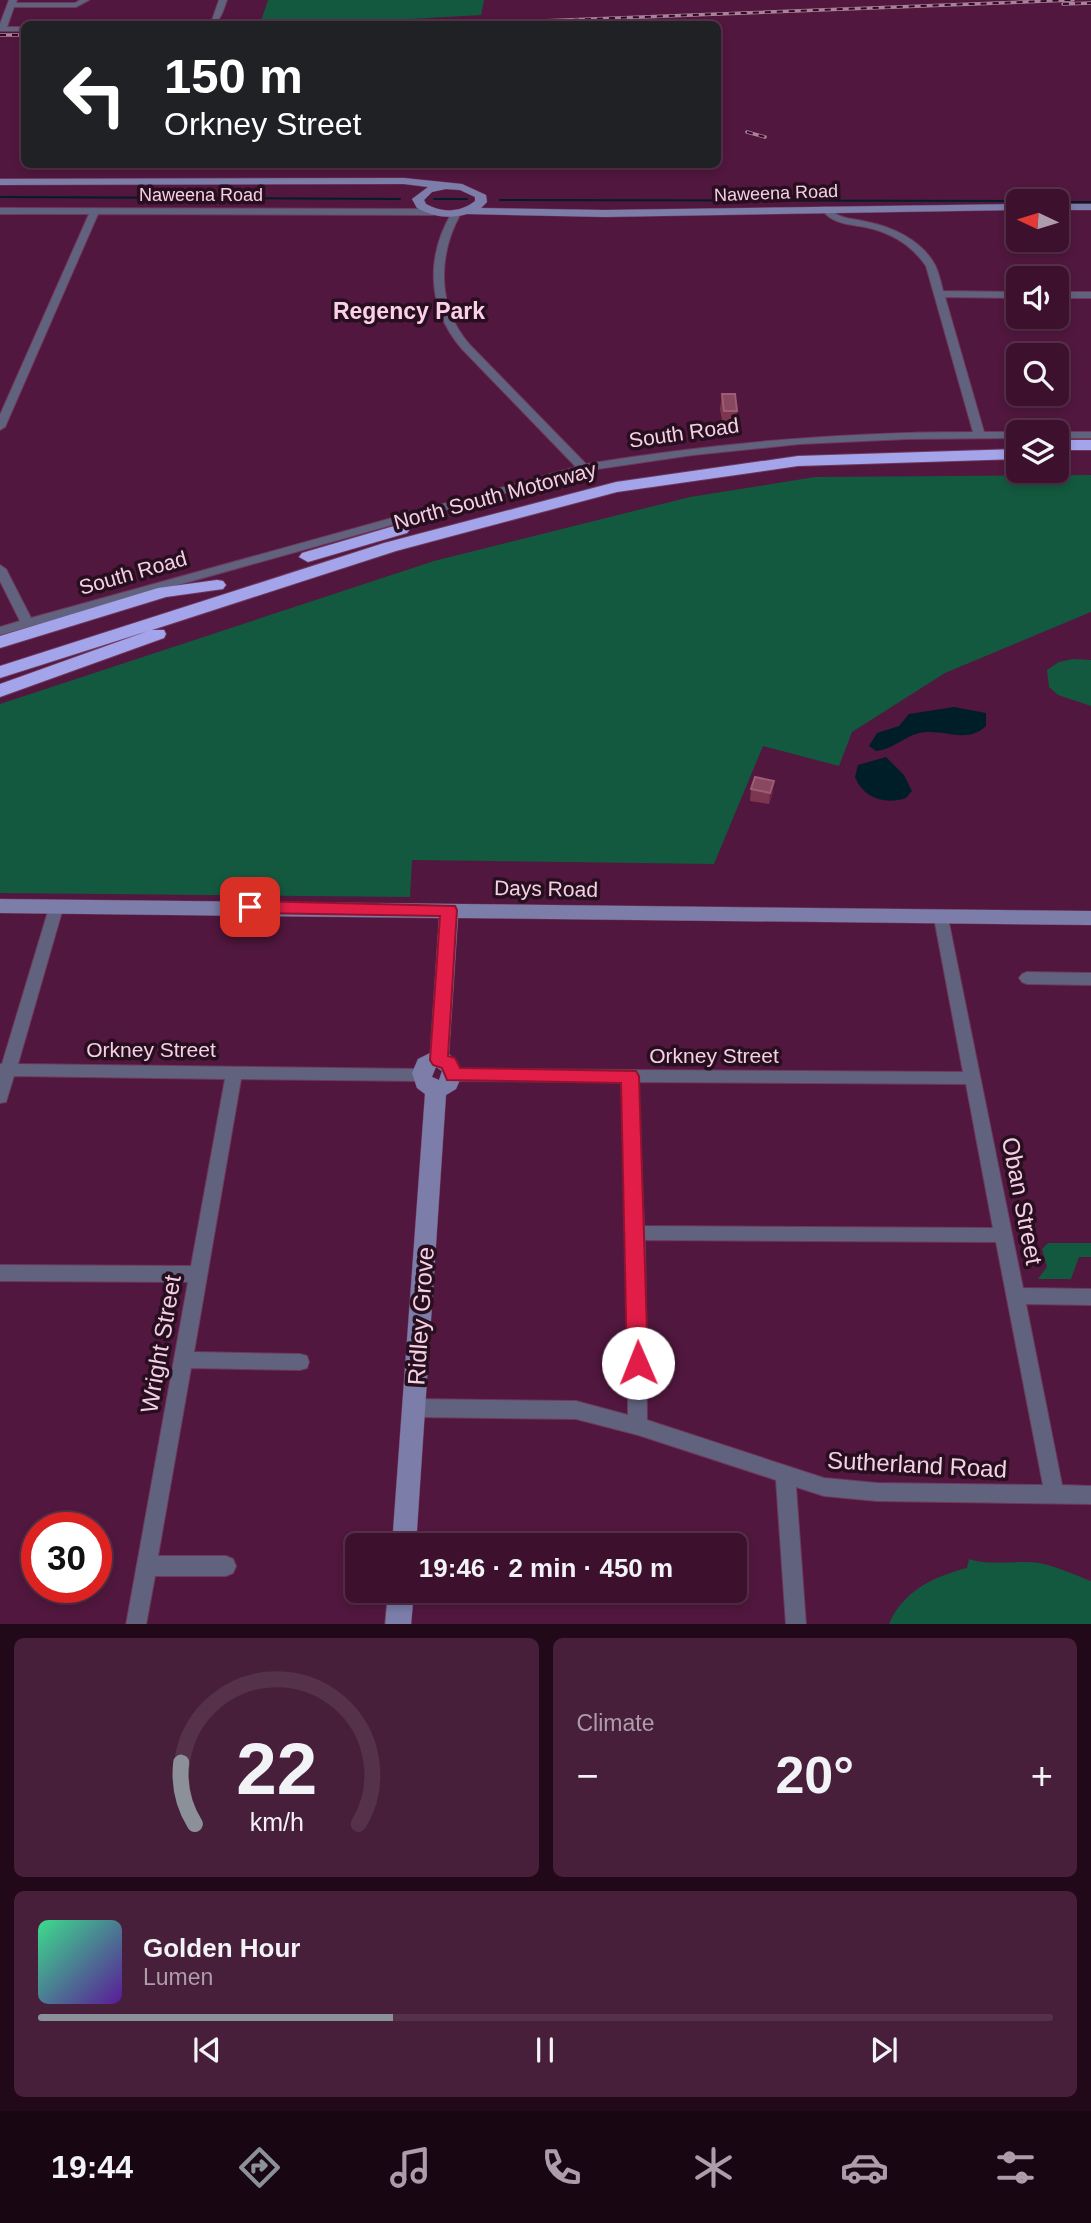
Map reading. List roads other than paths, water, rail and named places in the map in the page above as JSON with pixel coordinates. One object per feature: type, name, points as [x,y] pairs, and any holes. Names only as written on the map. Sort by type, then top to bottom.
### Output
[{"type":"highway","name":"North South Motorway","points":[[0,659],[217,585],[368,538],[541,491],[677,463],[768,452],[850,447],[1006,444]]},
{"type":"highway","points":[[1069,445],[1091,445]]},
{"type":"highway","name":"North South Motorway","points":[[0,672],[250,589],[542,504],[616,487],[798,461],[1006,454]]},
{"type":"highway","points":[[1069,454],[1091,454]]},
{"type":"highway","points":[[0,642],[164,592],[217,585]]},
{"type":"highway","points":[[0,691],[62,671],[226,607],[250,589]]},
{"type":"street","points":[[21,29],[1,29],[11,3],[76,5],[85,0]]},
{"type":"street","points":[[215,21],[223,0]]},
{"type":"street","name":"Naweena Road","points":[[377,183],[404,181],[470,189],[480,195],[481,202],[534,213]]},
{"type":"street","points":[[0,182],[377,183],[406,187],[421,198],[447,227]]},
{"type":"street","points":[[421,198],[444,186]]},
{"type":"street","name":"Naweena Road","points":[[401,210],[421,198]]},
{"type":"street","points":[[481,202],[462,212],[447,227],[439,301],[449,325],[583,468]]},
{"type":"street","name":"Naweena Road","points":[[0,211],[401,210],[701,214],[843,208],[1006,207]]},
{"type":"street","points":[[1069,207],[1091,207]]},
{"type":"street","points":[[843,208],[853,221]]},
{"type":"street","points":[[826,209],[834,218],[888,231],[914,244],[931,266],[979,435]]},
{"type":"street","points":[[0,426],[94,212]]},
{"type":"street","points":[[939,294],[1006,295]]},
{"type":"street","points":[[1069,295],[1091,295]]},
{"type":"street","name":"South Road","points":[[0,631],[583,468],[672,452],[759,442],[1006,435]]},
{"type":"street","points":[[1069,435],[1091,435]]},
{"type":"street","points":[[0,569],[27,623]]},
{"type":"street","name":"Days Road","points":[[0,906],[1091,918]]},
{"type":"street","points":[[0,1097],[4,1070],[56,908]]},
{"type":"street","points":[[437,1079],[449,1063],[439,1060],[449,910]]},
{"type":"street","name":"Oban Street","points":[[941,918],[1054,1494]]},
{"type":"street","points":[[1027,978],[1091,979]]},
{"type":"street","name":"Orkney Street","points":[[4,1070],[234,1072],[437,1079],[630,1076],[973,1078]]},
{"type":"street","name":"Wright Street","points":[[136,1624],[234,1072]]},
{"type":"street","points":[[630,1076],[636,1233],[638,1426]]},
{"type":"street","name":"Ridley Grove","points":[[405,1533],[437,1079]]},
{"type":"street","points":[[636,1233],[1003,1236]]},
{"type":"street","points":[[0,1273],[198,1274]]},
{"type":"street","points":[[1016,1296],[1091,1297]]},
{"type":"street","points":[[184,1360],[300,1362]]},
{"type":"street","name":"Sutherland Road","points":[[415,1408],[576,1410],[638,1426],[824,1488],[877,1492],[1091,1495]]},
{"type":"street","points":[[785,1476],[796,1624]]},
{"type":"street","points":[[146,1566],[226,1566]]},
{"type":"street","points":[[398,1624],[400,1603]]},
{"type":"water","points":[[954,707],[986,713],[986,726],[965,735],[920,733],[883,750],[876,751],[869,746],[877,733],[899,726],[909,714]]},
{"type":"water","points":[[886,757],[904,775],[912,791],[906,798],[890,801],[876,798],[863,790],[855,777],[858,765]]},
{"type":"waterway","points":[[0,197],[400,199]]},
{"type":"waterway","points":[[434,199],[467,199]]},
{"type":"waterway","points":[[500,200],[1006,201]]},
{"type":"waterway","points":[[1069,202],[1091,202]]},
{"type":"railway","points":[[541,21],[1073,0]]},
{"type":"railway","points":[[1063,4],[1091,3]]},
{"type":"railway","points":[[0,35],[21,35]]},
{"type":"railway","points":[[747,132],[765,137]]},
{"type":"district","name":"Regency Park","points":[[409,311]]}]
